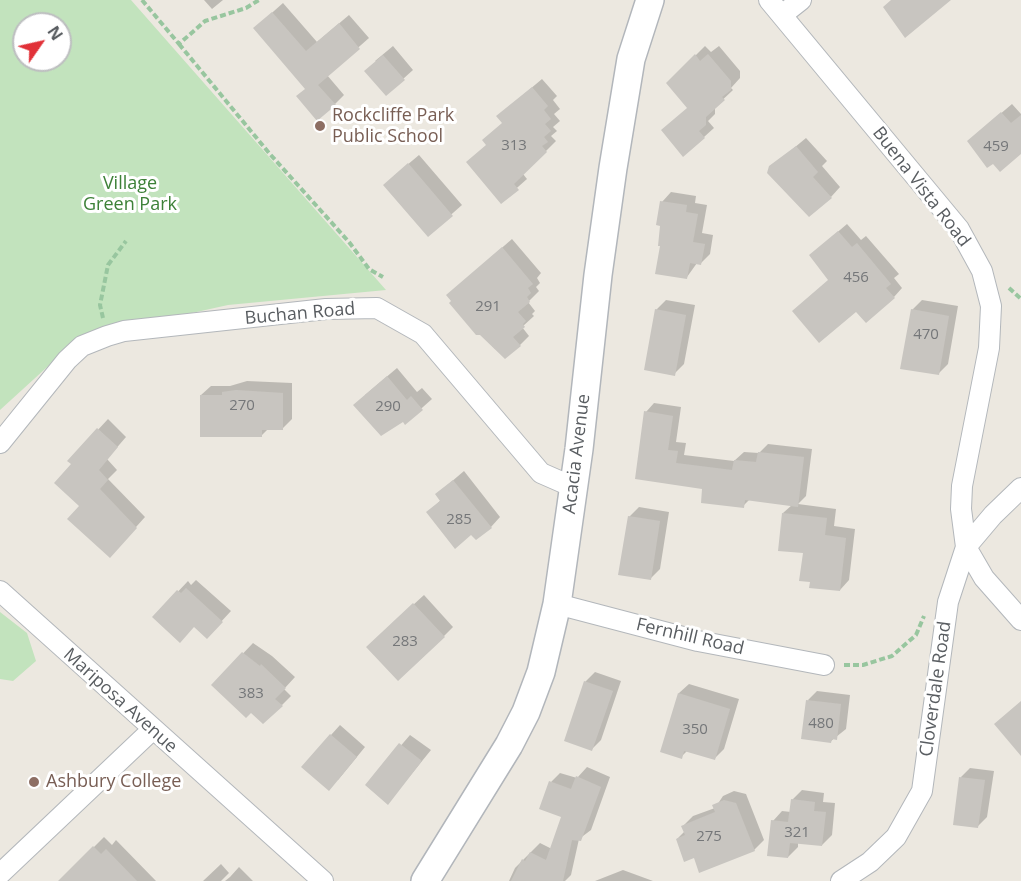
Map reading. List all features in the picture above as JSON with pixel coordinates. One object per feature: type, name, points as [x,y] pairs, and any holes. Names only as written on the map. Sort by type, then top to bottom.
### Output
[{"type":"street","name":"Acacia Avenue","points":[[425,881],[526,712],[541,672],[557,604],[613,168],[631,59],[650,0]]},
{"type":"street","name":"Buena Vista Road","points":[[769,0],[959,229],[982,272],[991,306],[989,348],[962,486],[966,547]]},
{"type":"street","points":[[782,15],[801,0]]},
{"type":"street","name":"Buchan Road","points":[[0,443],[81,346],[107,336],[124,331],[326,309],[377,308],[423,334],[541,473],[573,487]]},
{"type":"street","name":"Cloverdale Road","points":[[841,881],[870,861],[896,837],[922,791],[948,602],[966,547],[993,515],[1021,488]]},
{"type":"street","points":[[966,547],[984,578],[1021,620]]},
{"type":"street","name":"Mariposa Avenue","points":[[0,591],[322,881]]},
{"type":"street","name":"Fernhill Road","points":[[557,604],[698,640],[824,665]]},
{"type":"street","points":[[0,874],[152,730]]},
{"type":"path","points":[[142,0],[269,153],[350,242],[369,269],[383,277]]},
{"type":"path","points":[[179,44],[205,21],[246,8],[259,0]]},
{"type":"path","points":[[107,336],[100,305],[108,266],[126,241]]},
{"type":"path","points":[[824,665],[863,665],[892,656],[916,634],[928,607]]},
{"type":"green space","name":"Village Green Park","points":[[0,0],[131,0],[386,290],[228,305],[79,338],[0,410]]},
{"type":"green space","points":[[0,612],[27,633],[36,661],[13,681],[0,679]]},
{"type":"building","points":[[891,0],[951,0],[905,38],[883,7]]},
{"type":"building","points":[[272,12],[306,51],[339,23],[360,49],[318,85],[336,105],[317,121],[296,96],[305,89],[253,28]]},
{"type":"building","points":[[695,54],[700,61],[708,54],[731,81],[731,90],[722,97],[725,100],[706,117],[706,125],[699,131],[705,138],[683,157],[661,130],[687,108],[666,83]]},
{"type":"building","points":[[383,55],[405,80],[386,96],[364,71]]},
{"type":"building","points":[[532,87],[548,106],[544,110],[551,119],[545,124],[551,131],[544,137],[548,142],[542,146],[547,152],[514,184],[519,190],[501,204],[466,162],[486,145],[482,140],[502,123],[496,116]]},
{"type":"building","points":[[1001,112],[1011,123],[1021,115],[1021,154],[1000,172],[993,164],[987,168],[967,141]]},
{"type":"building","points":[[796,146],[818,172],[813,177],[832,198],[809,217],[767,173],[769,166]]},
{"type":"building","points":[[408,163],[453,216],[428,237],[383,185]]},
{"type":"building","points":[[660,201],[687,205],[686,212],[698,214],[693,242],[705,244],[701,265],[690,263],[687,279],[655,274],[660,246],[658,246],[660,226],[656,225]]},
{"type":"building","points":[[838,231],[852,247],[857,243],[891,284],[886,288],[895,298],[866,323],[856,312],[819,343],[792,311],[828,280],[809,255]]},
{"type":"building","points":[[502,247],[533,284],[528,288],[531,293],[527,297],[530,302],[518,312],[526,321],[523,324],[525,327],[513,337],[521,346],[505,359],[480,335],[476,335],[449,303],[451,301],[446,295]]},
{"type":"building","points":[[655,309],[686,315],[675,376],[644,370]]},
{"type":"building","points":[[911,309],[949,316],[939,375],[900,369]]},
{"type":"building","points":[[387,376],[407,400],[411,396],[423,410],[405,425],[403,422],[381,436],[353,405]]},
{"type":"building","points":[[236,390],[283,393],[283,430],[262,430],[262,437],[200,437],[200,395],[222,395],[222,392]]},
{"type":"building","points":[[644,411],[673,416],[668,450],[678,451],[676,463],[732,470],[734,460],[756,462],[758,452],[804,457],[798,507],[745,500],[744,508],[701,503],[702,489],[635,479]]},
{"type":"building","points":[[97,428],[118,447],[99,470],[108,480],[100,489],[137,528],[110,558],[67,519],[79,506],[54,483],[71,464],[67,461]]},
{"type":"building","points":[[453,480],[492,528],[476,540],[471,535],[455,549],[426,512],[440,501],[435,494]]},
{"type":"building","points":[[782,513],[827,518],[825,535],[846,538],[840,591],[809,588],[810,582],[799,581],[803,553],[778,551]]},
{"type":"building","points":[[628,516],[660,521],[651,580],[618,575]]},
{"type":"building","points":[[186,588],[223,622],[207,639],[194,627],[180,643],[152,617],[177,590],[181,593]]},
{"type":"building","points":[[413,603],[445,637],[398,681],[366,647]]},
{"type":"building","points":[[242,652],[260,666],[261,664],[286,688],[275,699],[283,706],[263,724],[251,713],[246,718],[211,685]]},
{"type":"building","points":[[584,681],[613,691],[592,751],[564,741]]},
{"type":"building","points":[[678,693],[730,709],[715,760],[684,751],[682,759],[660,752]]},
{"type":"building","points":[[806,700],[841,704],[837,740],[832,739],[831,743],[801,739]]},
{"type":"building","points":[[1021,701],[1021,756],[994,724]]},
{"type":"building","points":[[330,734],[357,757],[329,791],[301,767]]},
{"type":"building","points":[[399,743],[422,761],[388,805],[365,785]]},
{"type":"building","points":[[576,776],[601,787],[581,841],[572,840],[563,881],[511,881],[522,859],[525,861],[530,852],[546,860],[561,817],[539,809],[549,781],[571,789]]},
{"type":"building","points":[[959,777],[985,780],[978,828],[953,825]]},
{"type":"building","points":[[791,799],[815,802],[814,811],[826,812],[822,846],[790,843],[788,858],[767,856],[771,820],[788,822]]},
{"type":"building","points":[[724,800],[736,803],[755,851],[699,873],[694,858],[684,862],[676,839],[685,835],[681,826],[715,812],[712,805]]},
{"type":"building","points":[[93,846],[101,854],[106,849],[137,881],[58,881]]},
{"type":"place","name":"Rockcliffe Park Public School","points":[[320,126]]},
{"type":"place","name":"Ashbury College","points":[[34,782]]}]
